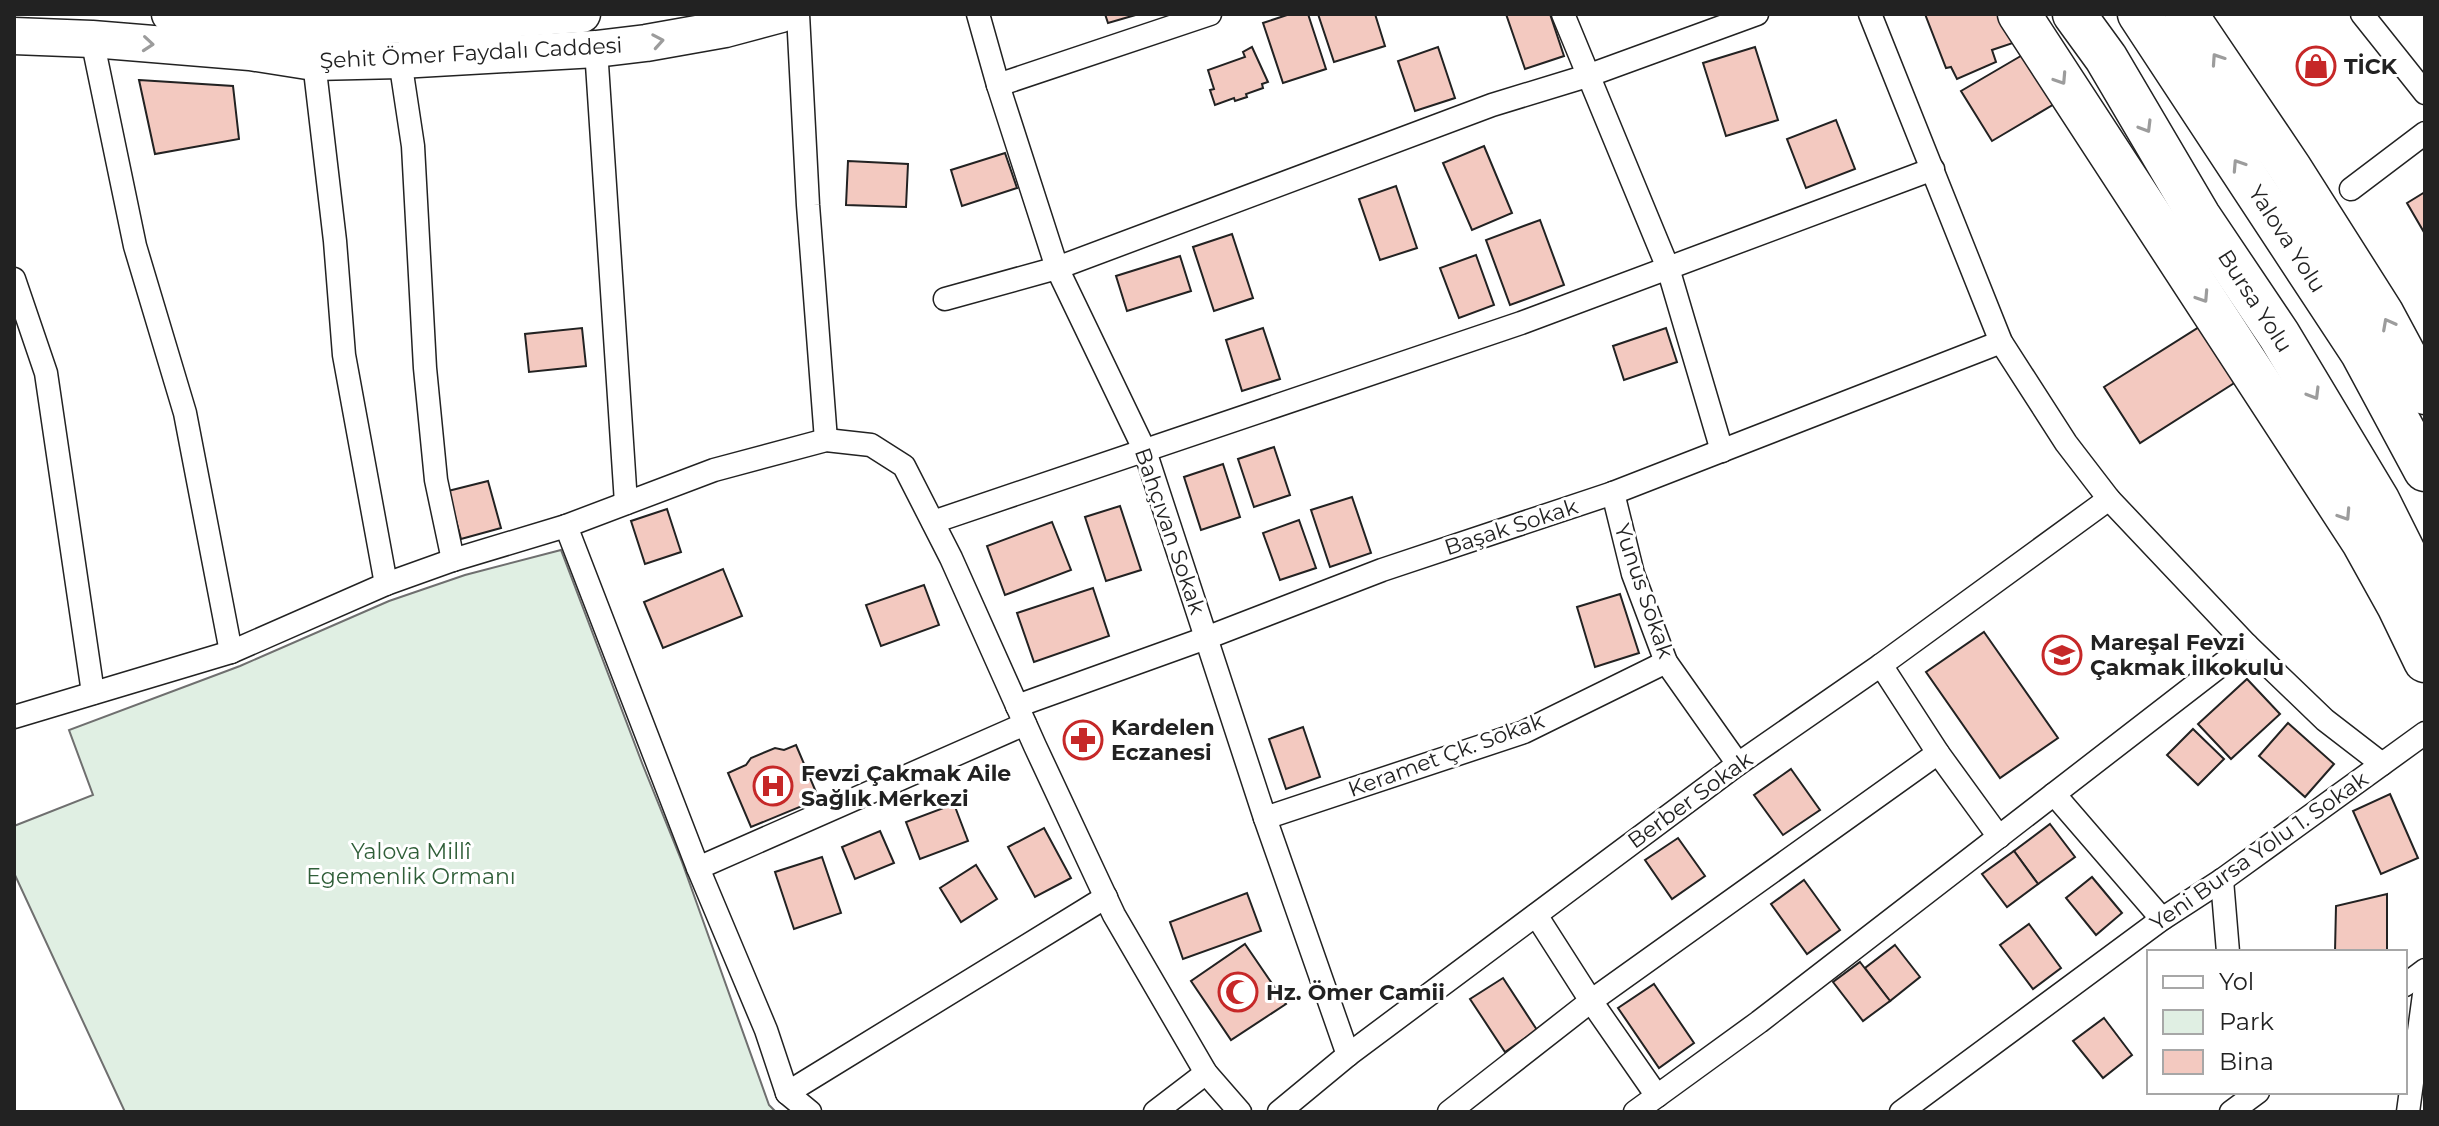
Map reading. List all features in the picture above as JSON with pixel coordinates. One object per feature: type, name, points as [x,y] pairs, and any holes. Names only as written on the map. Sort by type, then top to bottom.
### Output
[{"type":"highway","points":[[2019,14],[2363,542],[2425,661]]},
{"type":"highway","name":"Bursa Yolu","points":[[2074,14],[2106,58],[2199,216],[2279,335],[2371,487],[2425,594]]},
{"type":"highway","name":"Yalova Yolu","points":[[2139,14],[2362,353],[2425,470]]},
{"type":"highway","points":[[2186,14],[2290,168],[2382,313],[2425,393]]},
{"type":"main road","name":"Şehit Ömer Faydalı Caddesi","points":[[170,14],[247,25],[330,26],[408,25],[582,14]]},
{"type":"main road","name":"Şehit Ömer Faydalı Caddesi","points":[[14,36],[250,52],[314,62],[400,60],[596,49],[646,43],[725,29],[781,14]]},
{"type":"street","points":[[798,14],[808,205],[826,440]]},
{"type":"street","name":"Bahçıvan Sokak","points":[[978,14],[1057,268],[1145,451],[1265,818],[1348,1055]]},
{"type":"street","points":[[998,85],[1210,14]]},
{"type":"street","points":[[1563,14],[1668,268],[1722,451]]},
{"type":"street","points":[[945,299],[1057,268],[1492,105],[1587,76],[1757,14]]},
{"type":"street","points":[[1870,14],[2001,342],[2066,443],[2109,499],[2247,645],[2325,720],[2382,764]]},
{"type":"street","points":[[2362,14],[2425,93]]},
{"type":"street","points":[[92,39],[135,246],[185,413],[231,652]]},
{"type":"street","points":[[596,49],[626,503]]},
{"type":"street","points":[[400,60],[413,146],[425,368],[436,480],[453,560]]},
{"type":"street","points":[[314,62],[335,241],[344,355],[386,584]]},
{"type":"street","points":[[2351,189],[2425,133]]},
{"type":"street","points":[[933,522],[1521,323],[1933,169]]},
{"type":"street","points":[[14,279],[46,373],[93,693]]},
{"type":"street","name":"Başak Sokak","points":[[698,868],[1021,715],[1206,638],[1382,570],[1613,493],[2001,342]]},
{"type":"street","points":[[14,717],[231,652],[386,584],[566,526],[714,470],[826,440],[871,445],[904,466],[951,558],[1106,897],[1206,1073],[1240,1112]]},
{"type":"street","name":"Yunus Sokak","points":[[1613,493],[1633,574],[1666,662],[1738,764]]},
{"type":"street","name":"Berber Sokak","points":[[1279,1112],[1348,1055],[1738,764],[1881,665],[2109,499]]},
{"type":"street","points":[[566,526],[698,868],[766,1030],[787,1093],[810,1112]]},
{"type":"street","points":[[1635,1112],[1759,1022],[2247,645]]},
{"type":"street","name":"Keramet Çk. Sokak","points":[[1265,818],[1524,732],[1666,662]]},
{"type":"street","points":[[1881,665],[1938,753],[1999,837]]},
{"type":"street","name":"Yeni Bursa Yolu 1. Sokak","points":[[1901,1112],[2162,919],[2222,880],[2425,733]]},
{"type":"street","points":[[1449,1112],[1591,1001],[1938,753]]},
{"type":"street","points":[[2054,794],[2162,919]]},
{"type":"street","points":[[2222,880],[2228,950]]},
{"type":"street","points":[[787,1093],[1106,897]]},
{"type":"street","points":[[1536,915],[1657,1096]]},
{"type":"street","points":[[2407,984],[2425,970]]},
{"type":"street","points":[[2408,1112],[2425,987]]},
{"type":"street","points":[[1155,1112],[1206,1073]]},
{"type":"street","points":[[2237,1105],[2255,1094]]},
{"type":"green space","name":"Yalova Millî Egemenlik Ormanı","points":[[561,550],[682,862],[769,1105],[776,1112],[125,1112],[14,873],[14,826],[93,795],[69,730],[240,666],[389,601],[465,575]]},
{"type":"building","points":[[1105,14],[1139,14],[1108,23]]},
{"type":"building","points":[[1290,14],[1308,14],[1326,69],[1283,83],[1263,23]]},
{"type":"building","points":[[1318,14],[1375,14],[1385,46],[1334,62]]},
{"type":"building","points":[[1506,14],[1550,14],[1564,56],[1525,69]]},
{"type":"building","points":[[1925,14],[2001,14],[2013,43],[1992,50],[1996,62],[1957,79],[1951,67],[1946,68]]},
{"type":"building","points":[[1252,47],[1268,82],[1262,84],[1263,88],[1246,94],[1247,97],[1215,105],[1208,70],[1245,57],[1243,52]]},
{"type":"building","points":[[1438,47],[1455,98],[1415,111],[1398,61]]},
{"type":"building","points":[[1755,47],[1778,120],[1726,136],[1703,63]]},
{"type":"building","points":[[2031,50],[2061,100],[1992,141],[1961,91]]},
{"type":"building","points":[[139,80],[233,86],[239,139],[155,154]]},
{"type":"building","points":[[1836,120],[1855,169],[1806,188],[1787,139]]},
{"type":"building","points":[[1484,146],[1512,213],[1472,230],[1443,163]]},
{"type":"building","points":[[1005,153],[1017,188],[962,206],[951,170]]},
{"type":"building","points":[[848,161],[908,164],[906,207],[846,205]]},
{"type":"building","points":[[1396,186],[1417,248],[1380,260],[1359,199]]},
{"type":"building","points":[[2425,192],[2425,234],[2407,203]]},
{"type":"building","points":[[1540,220],[1564,285],[1510,305],[1486,240]]},
{"type":"building","points":[[1232,234],[1253,298],[1214,311],[1193,247]]},
{"type":"building","points":[[1476,255],[1494,305],[1459,318],[1440,268]]},
{"type":"building","points":[[1180,256],[1191,291],[1127,311],[1116,276]]},
{"type":"building","points":[[2204,324],[2239,380],[2140,443],[2104,387]]},
{"type":"building","points":[[582,328],[586,366],[529,372],[525,334]]},
{"type":"building","points":[[1263,328],[1280,379],[1242,391],[1226,340]]},
{"type":"building","points":[[1666,328],[1677,362],[1624,380],[1613,346]]},
{"type":"building","points":[[1274,447],[1290,495],[1254,507],[1238,459]]},
{"type":"building","points":[[1223,464],[1240,517],[1201,530],[1184,477]]},
{"type":"building","points":[[488,481],[501,528],[461,539],[448,491]]},
{"type":"building","points":[[1352,497],[1371,553],[1330,567],[1311,510]]},
{"type":"building","points":[[1120,506],[1141,570],[1106,581],[1085,517]]},
{"type":"building","points":[[667,509],[681,552],[645,564],[631,521]]},
{"type":"building","points":[[1299,520],[1316,568],[1280,580],[1263,533]]},
{"type":"building","points":[[1052,522],[1071,570],[1005,595],[987,546]]},
{"type":"building","points":[[723,569],[742,616],[663,648],[644,602]]},
{"type":"building","points":[[924,585],[939,625],[881,646],[866,605]]},
{"type":"building","points":[[1093,588],[1109,636],[1034,662],[1017,613]]},
{"type":"building","points":[[1620,594],[1639,653],[1595,667],[1577,607]]},
{"type":"building","points":[[1984,632],[2058,738],[2000,778],[1926,672]]},
{"type":"building","points":[[2247,679],[2280,714],[2231,759],[2198,724]]},
{"type":"building","points":[[2288,723],[2334,764],[2305,797],[2259,756]]},
{"type":"building","points":[[1303,727],[1320,777],[1286,789],[1269,739]]},
{"type":"building","points":[[2193,729],[2224,759],[2198,785],[2167,755]]},
{"type":"building","name":"Fevzi Çakmak Aile Sağlık Merkezi","points":[[796,745],[819,799],[751,827],[728,773],[746,765],[751,758],[775,748],[784,750]]},
{"type":"building","points":[[1791,769],[1820,810],[1783,835],[1754,795]]},
{"type":"building","points":[[2390,794],[2418,858],[2381,874],[2353,811]]},
{"type":"building","points":[[954,804],[968,841],[920,859],[906,822]]},
{"type":"building","points":[[2050,824],[2075,857],[2038,884],[2014,851]]},
{"type":"building","points":[[1044,828],[1071,878],[1035,897],[1008,847]]},
{"type":"building","points":[[880,831],[894,863],[855,879],[842,847]]},
{"type":"building","points":[[1678,838],[1705,876],[1672,899],[1645,860]]},
{"type":"building","points":[[2014,851],[2038,884],[2007,907],[1982,874]]},
{"type":"building","points":[[822,857],[841,913],[794,929],[775,872]]},
{"type":"building","points":[[976,865],[997,899],[961,922],[940,888]]},
{"type":"building","points":[[2092,877],[2122,913],[2096,935],[2066,898]]},
{"type":"building","points":[[1804,880],[1840,930],[1807,954],[1771,904]]},
{"type":"building","points":[[1247,893],[1261,931],[1183,959],[1170,922]]},
{"type":"building","points":[[2387,894],[2387,950],[2335,950],[2336,906]]},
{"type":"building","points":[[2029,924],[2061,968],[2033,989],[2000,945]]},
{"type":"building","name":"Hz. Ömer Camii","points":[[1245,944],[1286,1004],[1231,1040],[1191,981]]},
{"type":"building","points":[[1895,945],[1920,977],[1890,1001],[1865,968]]},
{"type":"building","points":[[1860,962],[1890,1001],[1863,1021],[1833,982]]},
{"type":"building","points":[[1503,978],[1537,1030],[1505,1052],[1470,999]]},
{"type":"building","points":[[1654,984],[1694,1043],[1659,1068],[1618,1008]]},
{"type":"building","points":[[2104,1018],[2132,1055],[2103,1078],[2073,1041]]},
{"type":"place","name":"TİCK","points":[[2316,66]]},
{"type":"place","name":"Mareşal Fevzi Çakmak İlkokulu","points":[[2062,655]]},
{"type":"place","name":"Kardelen Eczanesi","points":[[1083,740]]},
{"type":"place","name":"Fevzi Çakmak Aile Sağlık Merkezi","points":[[773,786]]},
{"type":"place","name":"Hz. Ömer Camii","points":[[1238,992]]}]
